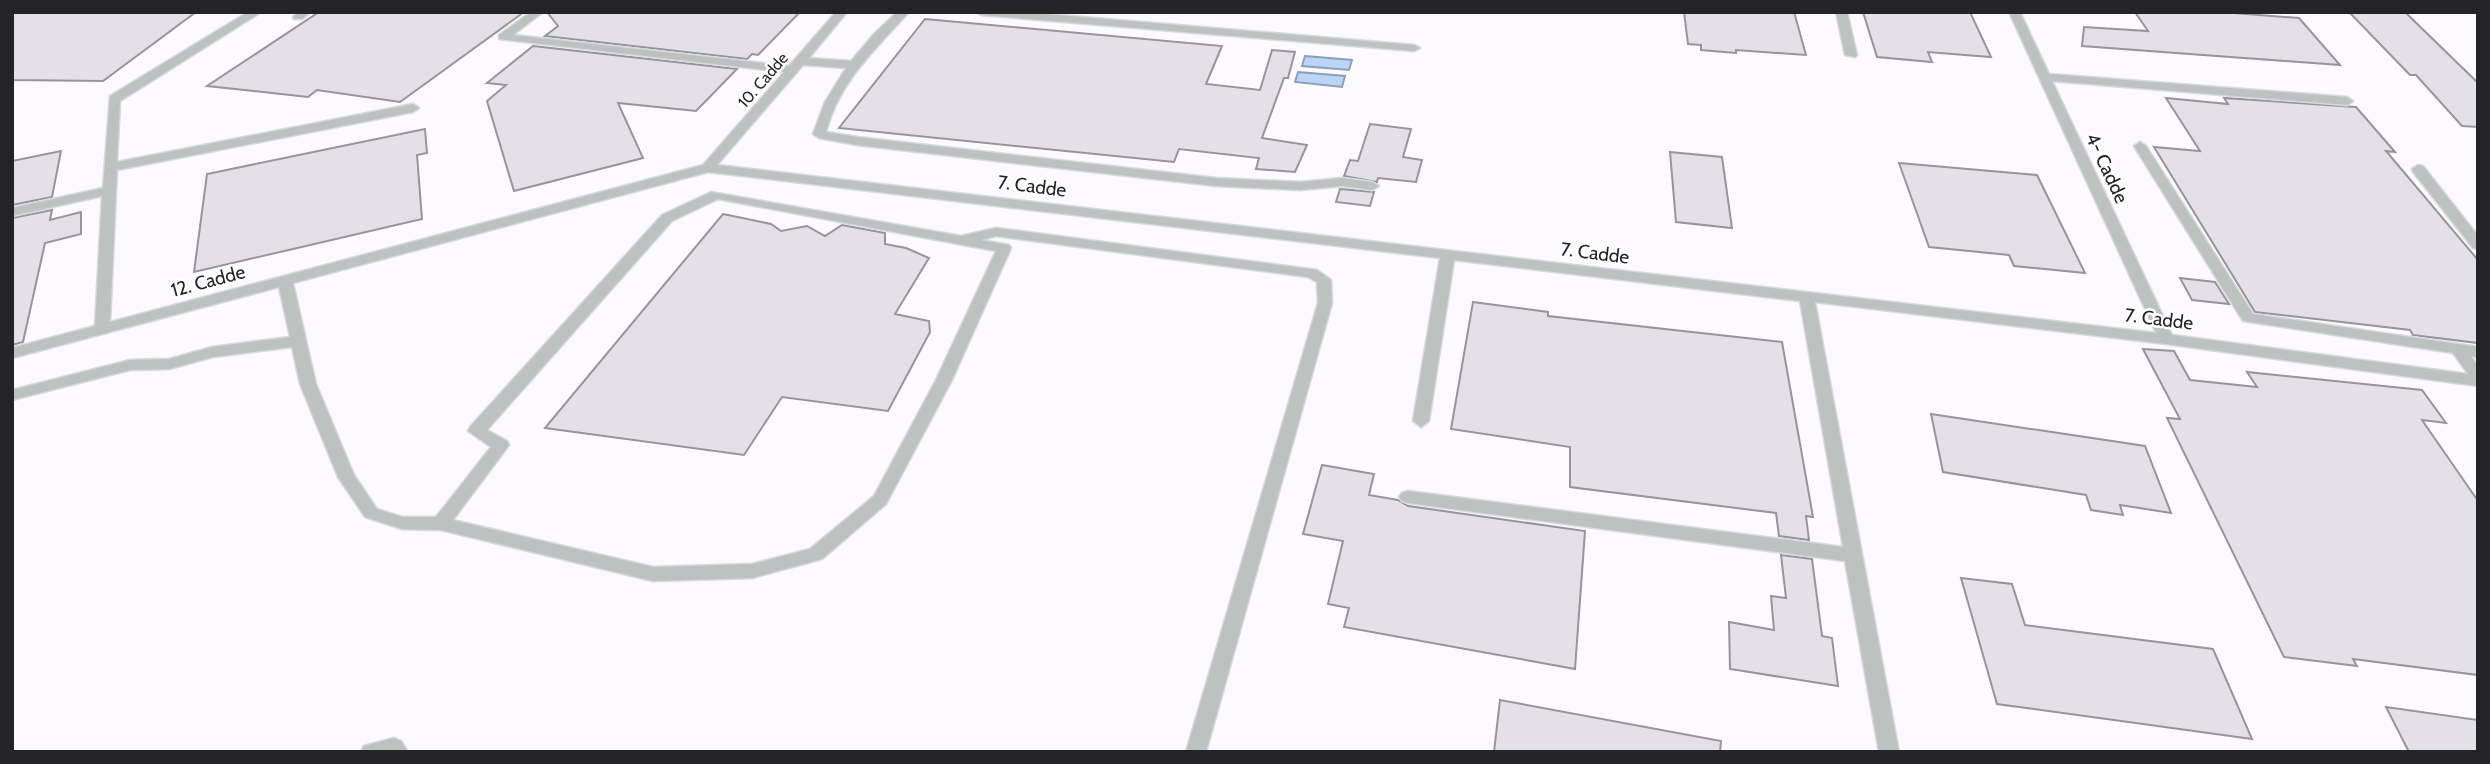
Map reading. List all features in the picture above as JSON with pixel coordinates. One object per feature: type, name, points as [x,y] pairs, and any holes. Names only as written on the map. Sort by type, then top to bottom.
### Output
[{"type":"lane","points":[[102,329],[114,99],[256,12]]},
{"type":"lane","points":[[538,12],[503,37],[796,66],[855,65]]},
{"type":"lane","name":"10. Cadde","points":[[708,168],[842,12]]},
{"type":"lane","points":[[904,12],[891,22],[855,65],[822,115],[819,134],[857,141],[1164,177],[1289,186],[1342,182],[1372,186]]},
{"type":"lane","points":[[981,12],[1413,48]]},
{"type":"lane","points":[[1841,12],[1851,55]]},
{"type":"lane","name":"4- Cadde","points":[[2014,12],[2166,339]]},
{"type":"lane","points":[[2044,77],[2347,101]]},
{"type":"lane","points":[[110,167],[414,108]]},
{"type":"lane","points":[[2140,146],[2248,318],[2478,352]]},
{"type":"lane","name":"7. Cadde","points":[[708,168],[2166,339],[2478,379]]},
{"type":"lane","name":"12. Cadde","points":[[12,353],[708,168]]},
{"type":"lane","points":[[2418,169],[2478,245]]},
{"type":"lane","points":[[12,212],[109,191]]},
{"type":"lane","points":[[285,280],[308,384],[346,477],[371,513],[402,523],[441,524],[653,574],[752,572],[816,554],[880,500],[944,380],[1004,248],[716,195],[667,218],[476,431],[501,445],[441,524]]},
{"type":"lane","points":[[957,241],[996,232],[1312,273],[1324,280],[1325,303],[1196,752]]},
{"type":"lane","points":[[1421,421],[1448,255]]},
{"type":"lane","points":[[1807,297],[1889,752]]},
{"type":"lane","points":[[12,395],[130,365],[169,364],[212,352],[299,341]]},
{"type":"lane","points":[[2458,349],[2478,379]]},
{"type":"lane","points":[[1408,497],[1854,555]]},
{"type":"lane","points":[[371,752],[394,747],[398,752]]},
{"type":"water","points":[[1305,56],[1352,60],[1349,70],[1302,66]]},
{"type":"water","points":[[1298,72],[1345,76],[1342,87],[1295,82]]},
{"type":"building","points":[[12,12],[196,12],[103,81],[12,80]]},
{"type":"building","points":[[319,12],[524,12],[400,102],[317,90],[308,97],[207,86]]},
{"type":"building","points":[[547,12],[800,12],[758,55],[752,54],[747,59],[545,36],[558,26]]},
{"type":"building","points":[[1684,12],[1794,12],[1806,55],[1701,50],[1701,45],[1688,44]]},
{"type":"building","points":[[1863,12],[1970,12],[1991,57],[1928,52],[1932,62],[1877,57]]},
{"type":"building","points":[[2135,12],[2220,12],[2299,18],[2340,65],[2082,46],[2084,27],[2148,31]]},
{"type":"building","points":[[2349,12],[2405,12],[2478,83],[2478,127],[2462,126],[2416,75],[2410,75]]},
{"type":"building","points":[[925,19],[1222,46],[1206,84],[1260,90],[1272,50],[1295,52],[1288,78],[1284,78],[1262,138],[1307,145],[1295,172],[1256,169],[1259,158],[1179,149],[1174,162],[839,128]]},
{"type":"building","points":[[533,46],[737,69],[696,111],[618,103],[643,158],[514,191],[487,101],[506,85],[487,83]]},
{"type":"building","points":[[2166,98],[2228,104],[2224,98],[2356,107],[2395,152],[2386,151],[2478,260],[2478,343],[2413,335],[2410,330],[2255,312],[2154,147],[2200,151]]},
{"type":"building","points":[[1370,124],[1411,129],[1403,157],[1422,160],[1416,182],[1378,178],[1377,182],[1344,176],[1350,160],[1358,161]]},
{"type":"building","points":[[425,129],[427,153],[417,155],[422,219],[194,272],[207,174]]},
{"type":"building","points":[[61,151],[52,197],[12,205],[12,161]]},
{"type":"building","points":[[1670,152],[1722,157],[1732,228],[1676,222]]},
{"type":"building","points":[[1899,163],[2037,175],[2085,273],[2014,266],[2009,255],[1929,247]]},
{"type":"building","points":[[1340,189],[1374,192],[1370,206],[1336,202]]},
{"type":"building","points":[[52,210],[50,220],[81,212],[81,234],[45,243],[23,342],[12,345],[12,218]]},
{"type":"building","points":[[723,214],[771,224],[781,231],[807,226],[825,236],[842,225],[885,233],[885,244],[906,248],[929,258],[895,314],[929,321],[930,332],[888,411],[782,397],[744,455],[545,428]]},
{"type":"building","points":[[2180,278],[2215,282],[2229,304],[2192,300]]},
{"type":"building","points":[[1473,302],[1548,312],[1548,316],[1782,342],[1813,517],[1806,516],[1809,540],[1779,536],[1776,513],[1570,487],[1570,447],[1451,429]]},
{"type":"building","points":[[2143,349],[2174,351],[2190,380],[2257,387],[2247,372],[2422,390],[2446,423],[2422,420],[2478,501],[2478,675],[2353,659],[2357,666],[2284,657],[2167,418],[2180,419]]},
{"type":"building","points":[[1931,414],[2145,446],[2171,513],[2120,505],[2123,515],[2091,510],[2086,495],[1943,472]]},
{"type":"building","points":[[1322,465],[1374,474],[1369,495],[1398,500],[1408,506],[1585,531],[1575,669],[1344,627],[1349,608],[1328,604],[1343,541],[1303,534]]},
{"type":"building","points":[[1781,555],[1812,559],[1822,636],[1832,638],[1838,686],[1730,669],[1729,622],[1774,630],[1771,596],[1786,598]]},
{"type":"building","points":[[1961,578],[2012,584],[2025,625],[2213,649],[2252,739],[1997,704]]},
{"type":"building","points":[[1500,700],[1721,741],[1720,752],[1494,752]]},
{"type":"building","points":[[2386,707],[2478,720],[2478,752],[2409,752]]}]
